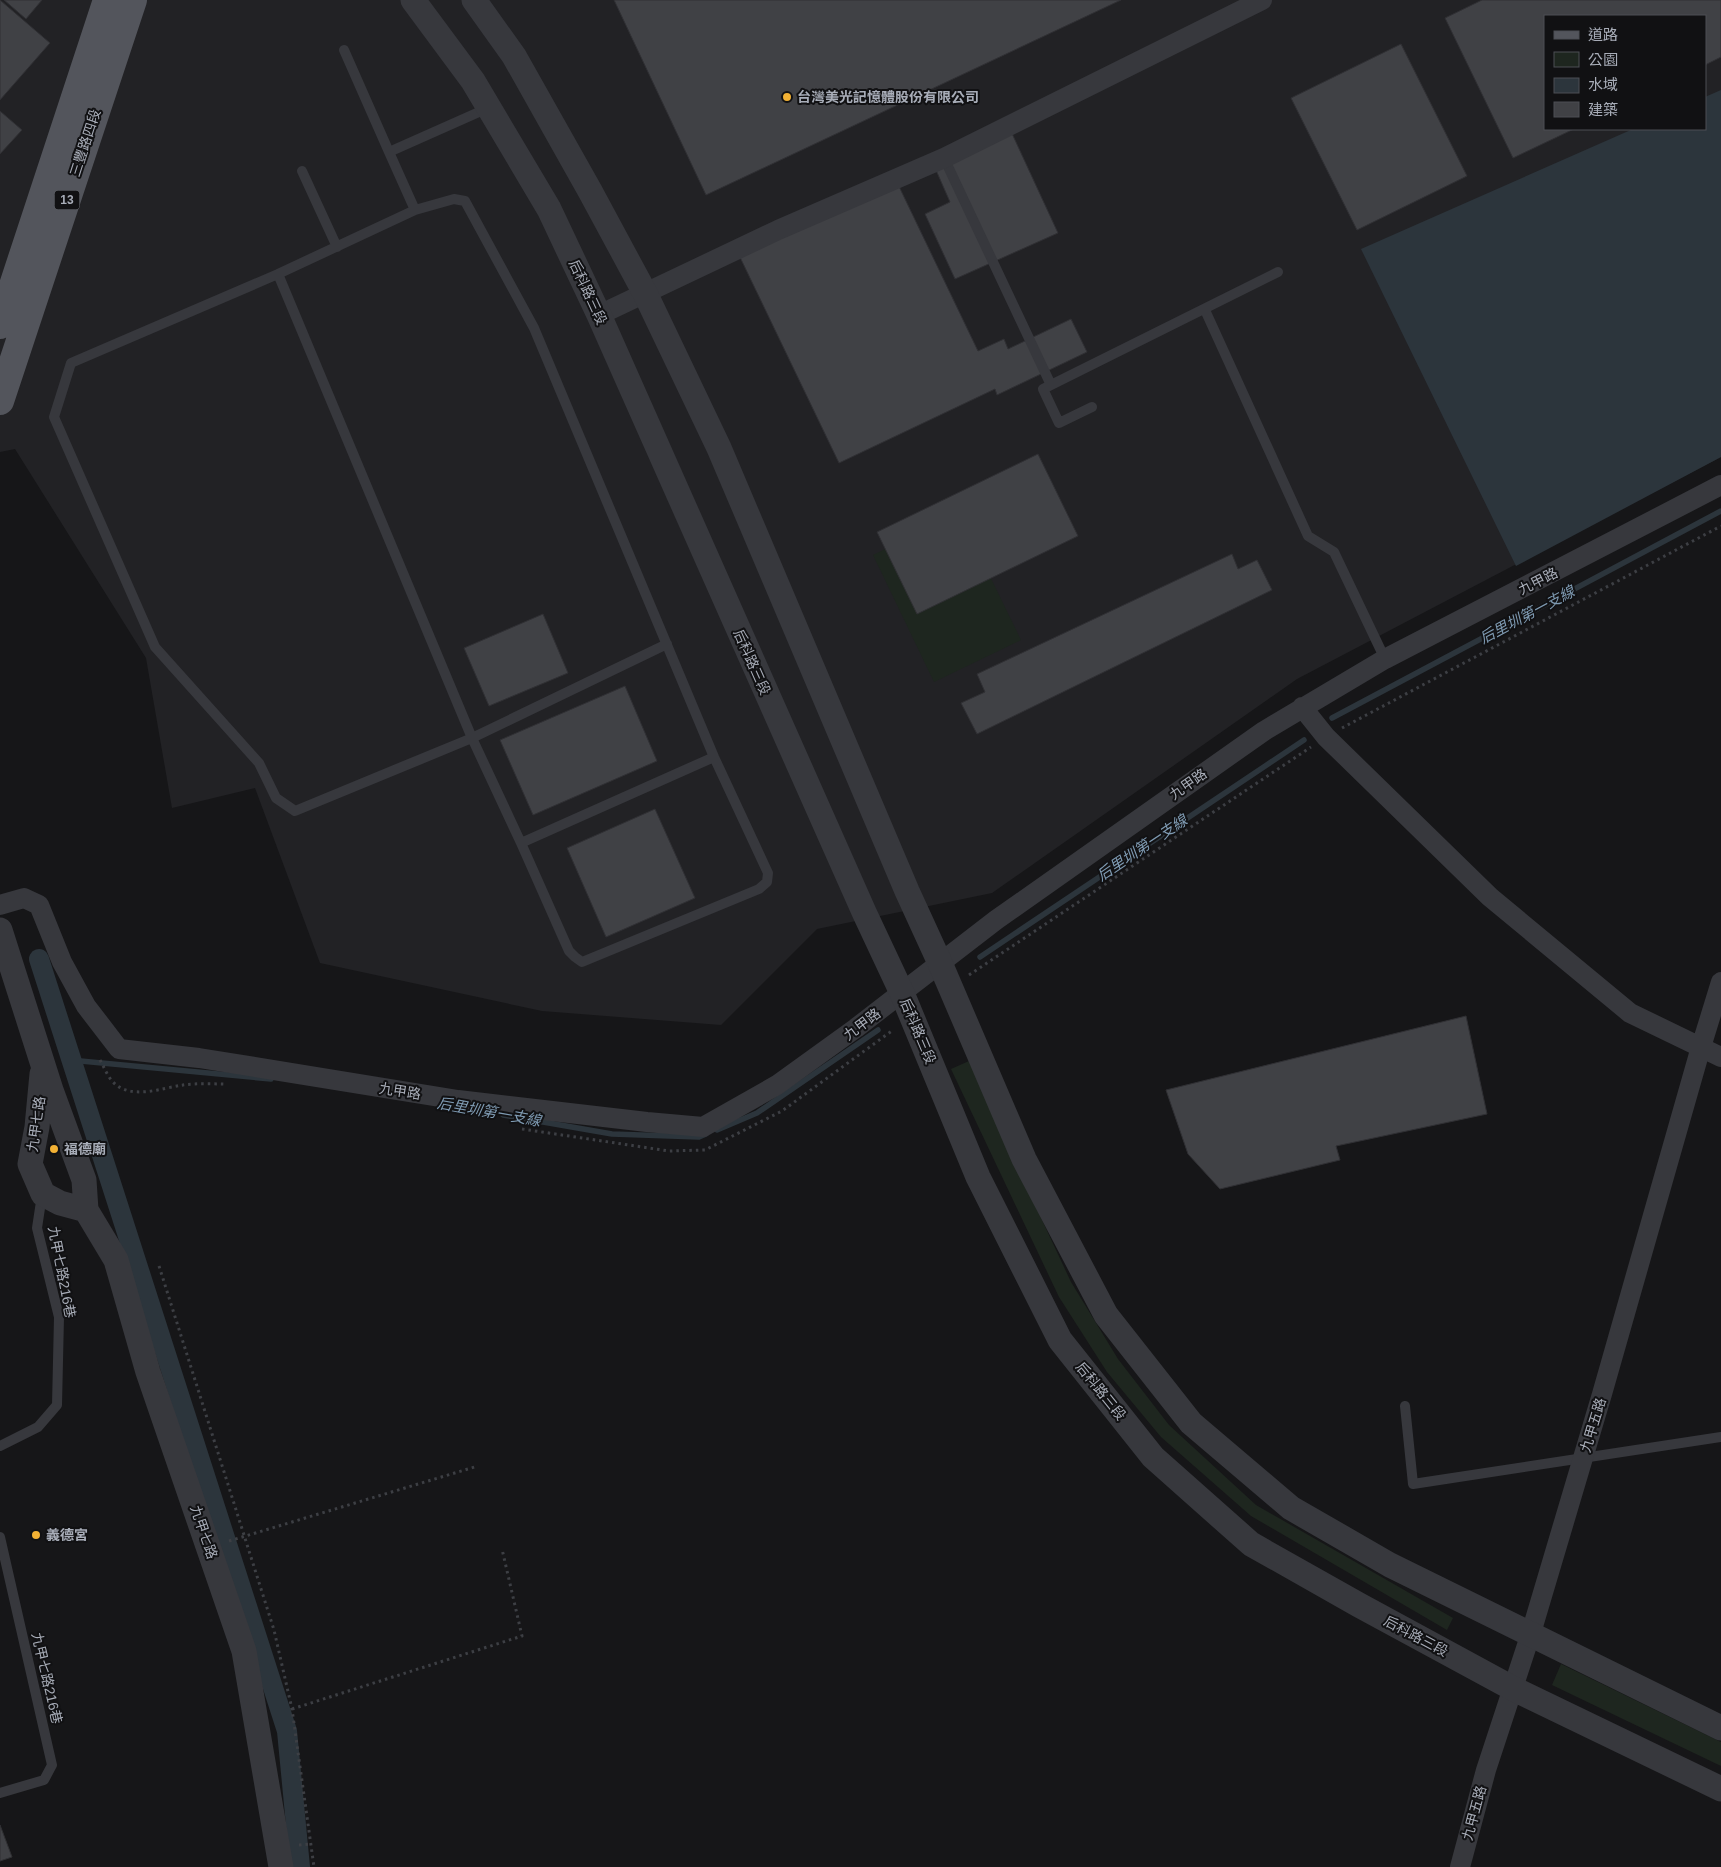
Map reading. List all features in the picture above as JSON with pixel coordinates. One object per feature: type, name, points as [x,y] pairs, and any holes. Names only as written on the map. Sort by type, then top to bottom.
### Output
[{"type":"main road","name":"三豐路四段","points":[[0,325],[107,0]]},
{"type":"main road","name":"三豐路四段","points":[[0,401],[133,0]]},
{"type":"street","name":"后科路三段","points":[[413,0],[473,81],[549,209],[599,315],[864,912],[902,993],[978,1177],[1060,1340],[1153,1457],[1251,1544],[1512,1688],[1721,1789]]},
{"type":"street","points":[[474,0],[514,56],[645,293],[719,448],[907,891],[1024,1159],[1106,1315],[1191,1423],[1291,1508],[1390,1565],[1721,1728]]},
{"type":"street","points":[[599,315],[778,230],[944,158],[1262,0]]},
{"type":"street","name":"九甲路","points":[[0,905],[24,898],[39,905],[62,962],[86,1006],[119,1049],[199,1058],[458,1100],[703,1127],[777,1085],[902,993],[1004,914],[1264,731],[1302,707],[1385,659],[1721,486]]},
{"type":"street","points":[[1302,707],[1326,737],[1490,897],[1630,1013],[1721,1057]]},
{"type":"street","name":"九甲七路","points":[[0,930],[43,1064],[84,1180],[86,1210],[116,1260],[148,1372],[244,1651],[281,1867]]},
{"type":"street","name":"九甲五路","points":[[1460,1867],[1486,1770],[1531,1633],[1721,982]]},
{"type":"street","name":"九甲七路","points":[[43,1064],[37,1127],[30,1164],[43,1194]]},
{"type":"street","points":[[43,1194],[60,1203],[86,1210]]},
{"type":"lane","points":[[344,50],[415,210]]},
{"type":"lane","points":[[389,152],[489,107]]},
{"type":"lane","points":[[944,158],[1051,384]]},
{"type":"lane","points":[[302,170],[337,247]]},
{"type":"lane","points":[[278,274],[472,738],[569,950],[575,958],[582,962],[759,889],[766,882],[768,873],[714,757],[667,644],[534,328],[464,201],[454,199],[415,210],[278,274],[71,363],[54,417],[155,647],[259,764],[276,798],[295,811],[472,738],[667,644]]},
{"type":"lane","points":[[1092,407],[1058,423],[1043,389],[1278,272]]},
{"type":"lane","points":[[1204,310],[1308,536],[1334,552],[1385,659]]},
{"type":"lane","points":[[521,843],[714,757]]},
{"type":"lane","name":"九甲七路216巷","points":[[0,1446],[38,1427],[57,1404],[58,1317],[38,1228],[43,1194]]},
{"type":"lane","points":[[1405,1406],[1413,1484],[1721,1437]]},
{"type":"lane","name":"九甲七路216巷","points":[[0,1537],[52,1765],[44,1780],[0,1793]]},
{"type":"path","points":[[159,1266],[274,1630],[292,1709],[314,1867]]},
{"type":"path","points":[[209,1547],[478,1466]]},
{"type":"path","points":[[292,1709],[522,1636],[502,1549]]},
{"type":"shaded area","points":[[0,0],[1721,0],[1721,457],[1297,679],[992,893],[817,929],[721,1025],[542,1011],[320,963],[255,788],[172,808],[146,658],[15,449],[0,452]]},
{"type":"green space","points":[[959,513],[1021,640],[934,682],[873,555]]},
{"type":"green space","points":[[969,1061],[1071,1282],[1118,1359],[1169,1425],[1256,1505],[1453,1618],[1447,1630],[1251,1516],[1161,1437],[1107,1372],[1059,1297],[951,1069]]},
{"type":"green space","points":[[1561,1664],[1721,1742],[1721,1766],[1552,1685]]},
{"type":"water","points":[[1721,90],[1721,457],[1516,566],[1361,249],[1631,130],[1706,130],[1706,97]]},
{"type":"building","points":[[0,0],[50,43],[0,100]]},
{"type":"building","points":[[4,0],[42,0],[26,19]]},
{"type":"building","name":"台灣美光記憶體股份有限公司","points":[[614,0],[1121,0],[706,195]]},
{"type":"building","points":[[1482,0],[1721,0],[1721,57],[1706,64],[1706,15],[1544,15],[1544,130],[1572,130],[1513,158],[1445,18]]},
{"type":"building","points":[[1401,44],[1467,176],[1357,230],[1291,98]]},
{"type":"building","points":[[0,111],[22,130],[0,154]]},
{"type":"building","points":[[1009,127],[1058,233],[955,279],[925,214],[950,202],[932,161]]},
{"type":"building","points":[[894,176],[978,351],[1004,339],[1008,349],[1071,319],[1087,352],[997,395],[995,389],[839,463],[737,251]]},
{"type":"building","points":[[1038,454],[1078,536],[917,614],[877,532]]},
{"type":"building","points":[[1232,554],[1238,569],[1257,560],[1272,590],[977,734],[961,703],[985,692],[977,674]]},
{"type":"building","points":[[543,614],[568,673],[489,706],[464,648]]},
{"type":"building","points":[[625,686],[657,761],[533,815],[500,740]]},
{"type":"building","points":[[655,809],[695,898],[606,937],[567,848]]},
{"type":"building","points":[[1466,1016],[1487,1114],[1336,1146],[1340,1160],[1220,1189],[1188,1154],[1166,1090]]},
{"type":"building","points":[[0,1825],[12,1857],[0,1861]]},
{"type":"waterway","name":"后里圳第一支線","points":[[1332,718],[1721,511]]},
{"type":"waterway","name":"后里圳第一支線","points":[[980,957],[1304,740]]},
{"type":"waterway","points":[[39,959],[287,1731],[300,1867]]},
{"type":"waterway","name":"后里圳第一支線","points":[[717,1130],[757,1113],[878,1030]]},
{"type":"waterway","name":"后里圳第一支線","points":[[70,1060],[271,1079]]},
{"type":"waterway","name":"后里圳第一支線","points":[[503,1115],[612,1134],[699,1137],[706,1134]]},
{"type":"place","name":"台灣美光記憶體股份有限公司","points":[[787,97]]},
{"type":"place","name":"福德廟","points":[[54,1149]]},
{"type":"place","name":"義德宮","points":[[36,1535]]}]
